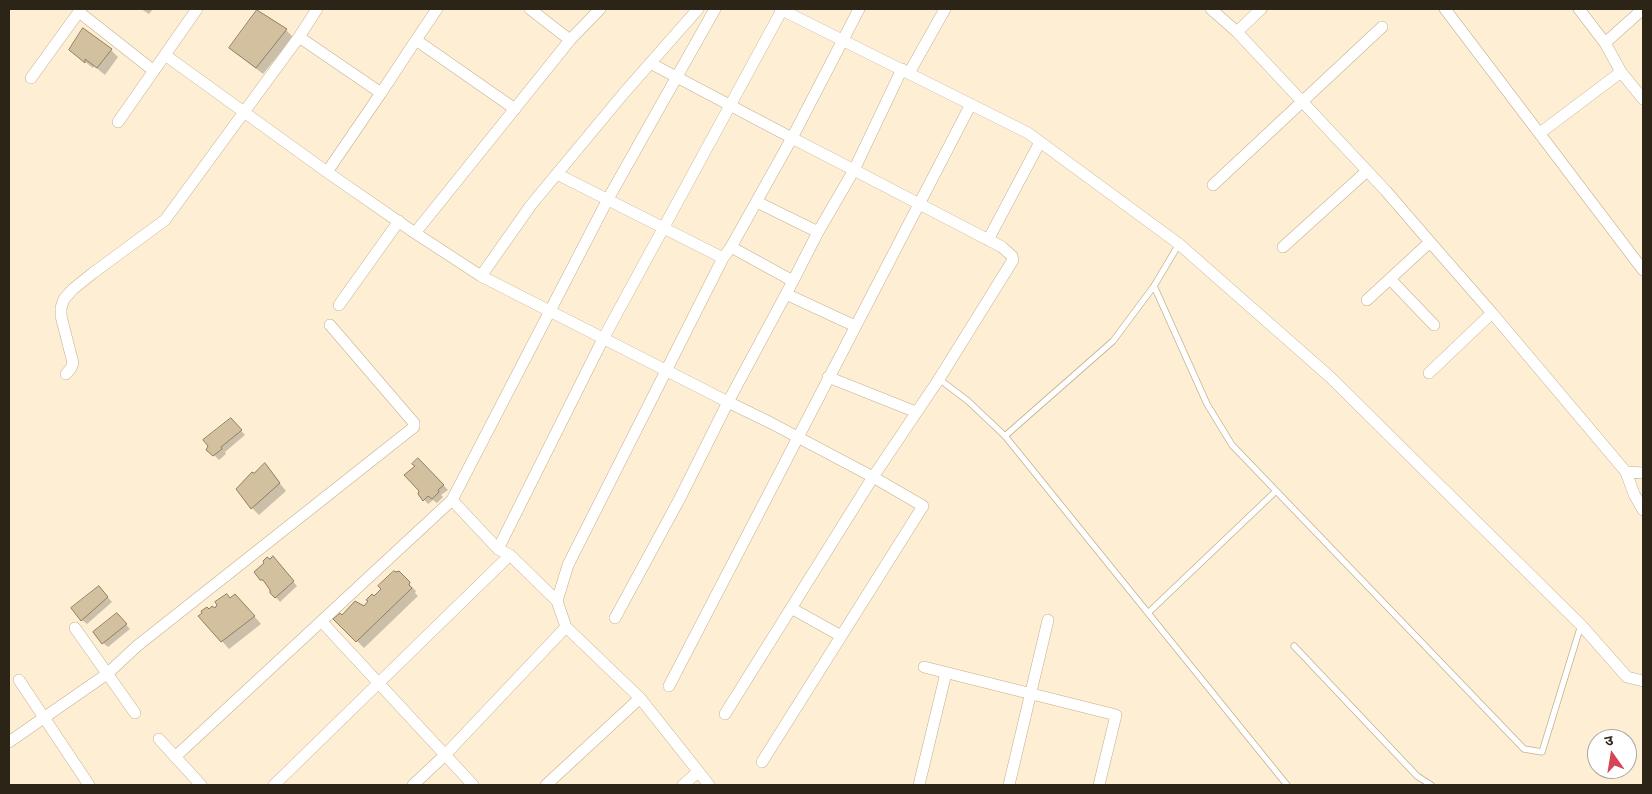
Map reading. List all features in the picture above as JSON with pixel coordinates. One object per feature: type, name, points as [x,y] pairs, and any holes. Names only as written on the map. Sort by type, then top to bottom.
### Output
[{"type":"street","points":[[118,122],[197,9]]},
{"type":"street","points":[[66,374],[72,368],[73,363],[61,316],[64,299],[92,273],[166,220],[299,37],[317,9]]},
{"type":"street","points":[[326,172],[437,9]]},
{"type":"street","points":[[530,9],[570,40]]},
{"type":"street","points":[[415,233],[570,40],[600,9]]},
{"type":"street","points":[[481,276],[531,205],[650,63],[698,9]]},
{"type":"street","points":[[176,757],[452,500],[608,199],[715,9]]},
{"type":"street","points":[[557,601],[568,565],[723,258],[731,248],[792,138],[859,9]]},
{"type":"street","points":[[614,618],[679,500],[728,402],[818,232],[854,170],[905,71],[945,9]]},
{"type":"street","points":[[1211,9],[1237,32],[1367,170],[1492,313],[1626,472],[1634,494],[1643,510]]},
{"type":"street","points":[[1237,32],[1261,9]]},
{"type":"street","points":[[1445,9],[1643,270]]},
{"type":"street","points":[[1579,9],[1605,43],[1621,72],[1643,99]]},
{"type":"street","points":[[1605,43],[1643,9]]},
{"type":"street","points":[[32,78],[80,10],[154,71]]},
{"type":"street","points":[[498,549],[603,339],[729,105],[788,11],[1028,133],[1179,244],[1329,376],[1581,625],[1627,677],[1643,681]]},
{"type":"street","points":[[1213,185],[1382,27]]},
{"type":"street","points":[[299,37],[381,93]]},
{"type":"street","points":[[416,40],[515,109]]},
{"type":"street","points":[[165,55],[326,172],[481,276],[797,437],[923,506],[762,762]]},
{"type":"street","points":[[650,63],[1002,247],[1012,256],[1012,262],[939,379],[872,477],[725,714]]},
{"type":"street","points":[[1540,133],[1621,72]]},
{"type":"street","points":[[669,686],[854,326],[971,104]]},
{"type":"street","points":[[988,240],[1040,142]]},
{"type":"street","points":[[1283,246],[1367,170]]},
{"type":"street","points":[[557,174],[723,258]]},
{"type":"street","points":[[757,202],[818,232]]},
{"type":"street","points":[[339,305],[399,221]]},
{"type":"street","points":[[1367,300],[1430,242]]},
{"type":"street","points":[[731,248],[793,281]]},
{"type":"street","points":[[1390,279],[1434,325]]},
{"type":"street","points":[[786,294],[854,326]]},
{"type":"street","points":[[1429,373],[1492,313]]},
{"type":"street","points":[[9,742],[107,674],[145,640],[414,427],[414,423],[330,326]]},
{"type":"street","points":[[828,377],[916,412]]},
{"type":"street","points":[[1626,472],[1643,473]]},
{"type":"street","points":[[452,500],[498,549],[510,555],[557,601],[566,627],[640,698],[709,785]]},
{"type":"street","points":[[274,785],[510,555]]},
{"type":"street","points":[[791,608],[841,636]]},
{"type":"street","points":[[1008,785],[1048,620]]},
{"type":"street","points":[[322,622],[472,785]]},
{"type":"street","points":[[413,785],[445,755],[566,627]]},
{"type":"street","points":[[75,628],[136,713]]},
{"type":"street","points":[[924,668],[1116,715],[1100,785]]},
{"type":"street","points":[[918,785],[946,673]]},
{"type":"street","points":[[19,680],[43,719],[89,785]]},
{"type":"street","points":[[546,785],[640,698]]},
{"type":"street","points":[[159,739],[201,785]]},
{"type":"street","points":[[683,785],[698,772]]},
{"type":"lane","points":[[1005,436],[1113,341],[1154,286],[1179,244]]},
{"type":"lane","points":[[1154,286],[1207,404],[1232,445],[1524,749],[1542,752],[1581,625]]},
{"type":"lane","points":[[939,379],[968,401],[1005,436],[1287,785]]},
{"type":"lane","points":[[1148,614],[1276,491]]},
{"type":"lane","points":[[1294,646],[1417,776],[1431,785]]},
{"type":"building","points":[[257,10],[287,29],[256,68],[229,48]]},
{"type":"building","points":[[83,28],[112,49],[97,68],[85,59],[85,63],[69,50]]},
{"type":"building","points":[[231,418],[242,430],[213,456],[206,450],[208,446],[203,440]]},
{"type":"building","points":[[418,458],[444,485],[432,499],[428,496],[423,501],[418,494],[419,491],[404,475],[415,466],[412,464]]},
{"type":"building","points":[[265,463],[280,483],[251,509],[236,489],[252,472],[254,473]]},
{"type":"building","points":[[273,556],[294,581],[275,598],[263,580],[260,580],[254,572],[264,563],[263,561],[267,557],[270,559]]},
{"type":"building","points":[[394,571],[399,571],[410,582],[409,585],[412,588],[356,642],[333,619],[340,613],[342,615],[355,601],[364,606],[368,601],[366,600],[372,594],[374,596],[381,589],[378,586]]},
{"type":"building","points":[[99,586],[108,597],[81,621],[71,608]]},
{"type":"building","points":[[227,594],[230,598],[235,594],[255,616],[221,642],[198,616],[207,607],[209,609],[212,606],[215,608],[217,605],[215,602]]},
{"type":"building","points":[[117,613],[127,624],[102,644],[93,632]]}]
